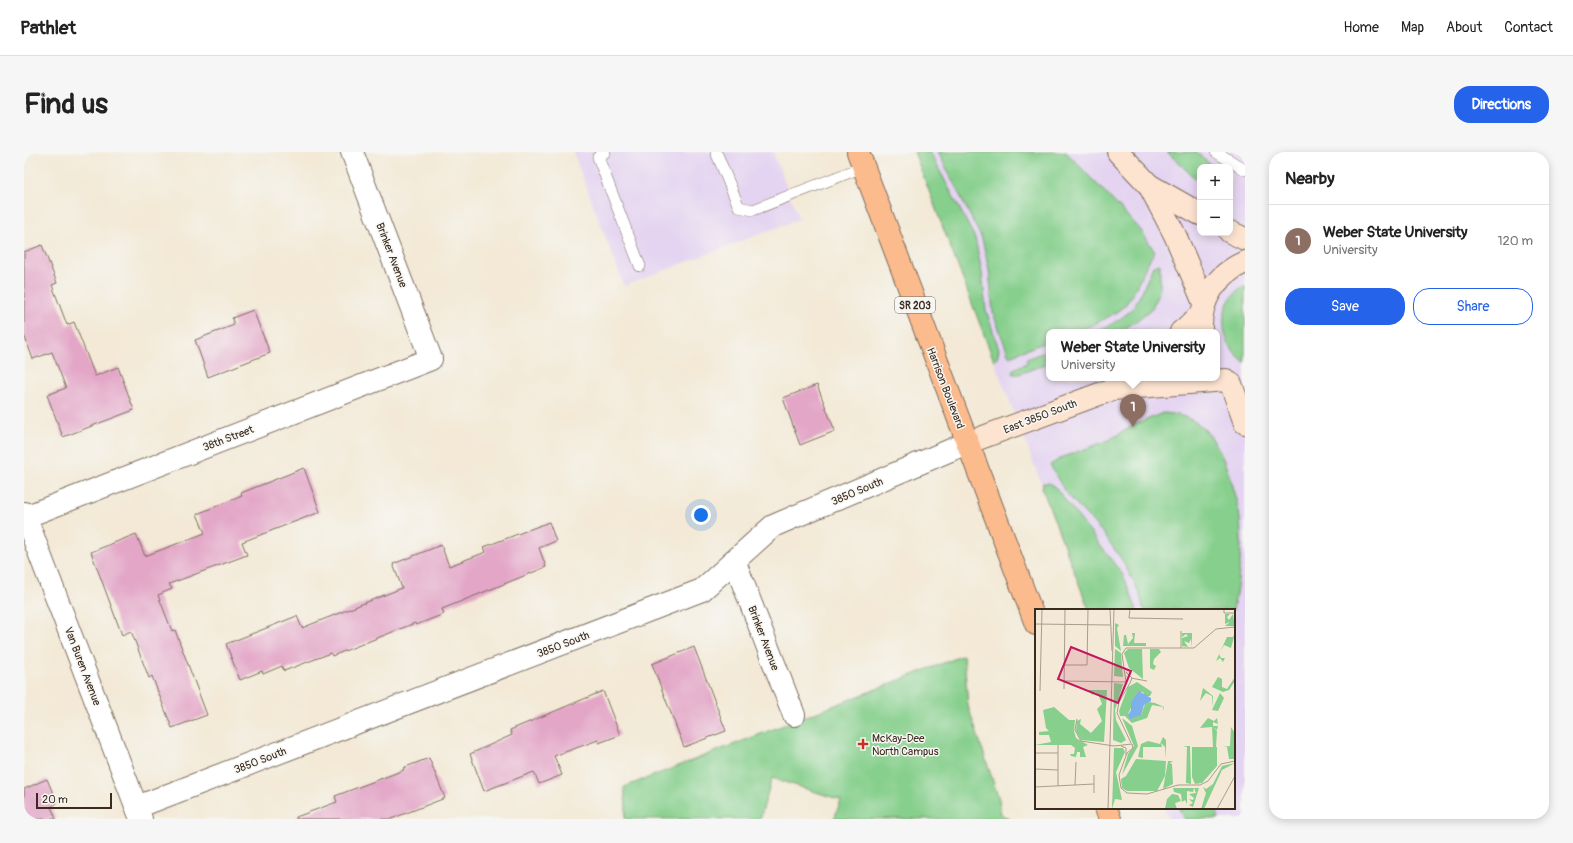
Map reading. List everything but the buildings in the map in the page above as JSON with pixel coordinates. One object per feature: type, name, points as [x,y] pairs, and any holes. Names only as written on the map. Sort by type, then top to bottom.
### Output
[{"type":"main road","name":"Harrison Boulevard","points":[[860,159],[1035,621]]},
{"type":"main road","points":[[1106,809],[1110,819]]},
{"type":"street","name":"Brinker Avenue","points":[[352,152],[431,359]]},
{"type":"street","points":[[1118,152],[1148,185],[1175,235],[1202,317]]},
{"type":"street","points":[[1148,185],[1197,212]]},
{"type":"street","points":[[1233,233],[1245,239]]},
{"type":"street","points":[[1184,329],[1202,317],[1217,281],[1229,270],[1245,262]]},
{"type":"street","name":"38th Street","points":[[25,515],[431,359]]},
{"type":"street","name":"East 3850 South","points":[[1220,380],[1230,380]]},
{"type":"street","points":[[1230,380],[1245,423]]},
{"type":"street","name":"East 3850 South","points":[[967,444],[1119,383],[1193,381]]},
{"type":"street","name":"3850 South","points":[[139,813],[702,590],[774,526],[967,444]]},
{"type":"street","name":"Van Buren Avenue","points":[[25,515],[139,813]]},
{"type":"street","name":"Brinker Avenue","points":[[734,560],[794,715]]},
{"type":"lane","points":[[605,152],[598,157],[640,266]]},
{"type":"lane","points":[[716,152],[739,208],[753,210],[860,159]]},
{"type":"lane","points":[[1216,152],[1245,170]]},
{"type":"shaded area","points":[[573,152],[773,152],[799,219],[624,286]]},
{"type":"shaded area","points":[[914,152],[1245,152],[1245,819],[1169,819],[1164,809],[1235,809],[1235,609],[1090,609]]},
{"type":"green space","points":[[914,152],[930,152],[975,238],[982,273],[986,310],[999,349],[997,358],[994,361]]},
{"type":"green space","points":[[938,152],[1066,152],[1140,229],[1155,252],[1133,293],[1121,309],[1082,329],[1046,329],[1046,342],[1009,356],[993,313],[989,269],[982,239]]},
{"type":"green space","points":[[1167,152],[1196,152],[1210,164],[1197,164],[1197,180]]},
{"type":"green space","points":[[1160,264],[1160,289],[1152,308],[1124,329],[1102,329],[1119,320],[1133,307],[1143,290],[1153,266]]},
{"type":"green space","points":[[1245,285],[1245,363],[1236,355],[1230,346],[1225,335],[1224,324],[1228,302],[1235,293]]},
{"type":"green space","points":[[1046,351],[1046,364],[1019,374],[1013,374],[1013,369],[1027,363],[1026,359]]},
{"type":"green space","points":[[1163,413],[1178,415],[1191,420],[1202,427],[1217,447],[1228,472],[1237,502],[1240,519],[1240,564],[1233,609],[1144,609],[1139,592],[1122,560],[1103,533],[1065,492],[1050,465],[1063,457],[1109,440],[1136,424]]},
{"type":"green space","points":[[1043,483],[1049,483],[1055,487],[1123,575],[1137,609],[1089,609],[1042,488]]},
{"type":"green space","name":"McKay-Dee North Campus","points":[[964,655],[968,706],[999,799],[1001,814],[1009,819],[834,819],[841,800],[772,778],[760,819],[625,819],[626,807],[624,787]]},
{"type":"green space","points":[[1179,809],[1217,809],[1218,819],[1183,819]]},
{"type":"place","name":"Weber State University","points":[[1133,427]]},
{"type":"place","name":"McKay-Dee North Campus","points":[[863,744]]}]
